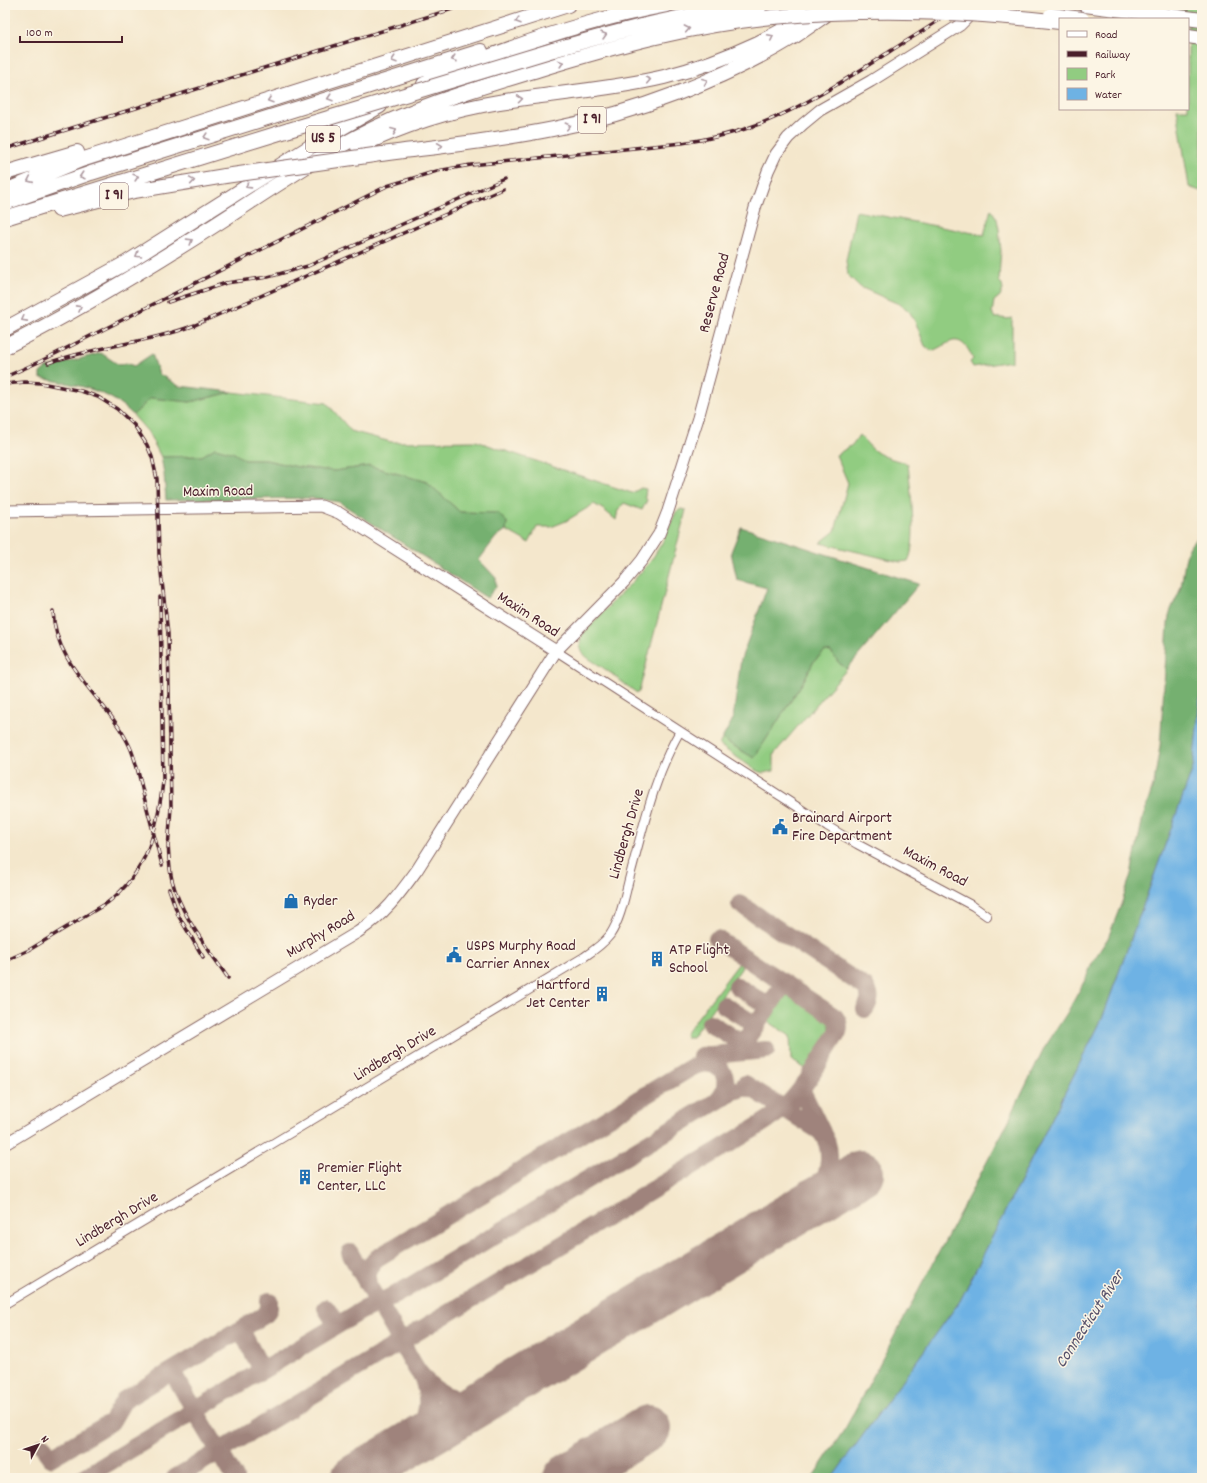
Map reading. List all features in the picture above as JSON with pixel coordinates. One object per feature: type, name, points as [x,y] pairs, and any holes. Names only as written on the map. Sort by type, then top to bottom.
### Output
[{"type":"highway","points":[[5,191],[76,161],[568,5]]},
{"type":"highway","points":[[5,203],[91,173],[529,36],[639,5]]},
{"type":"highway","name":"US 5","points":[[5,329],[126,263],[342,127],[408,92],[476,62],[539,38],[597,21],[666,5]]},
{"type":"highway","points":[[5,218],[289,130],[618,31],[707,12],[761,5]]},
{"type":"highway","points":[[975,5],[1074,18]]},
{"type":"highway","points":[[1085,5],[1186,18]]},
{"type":"highway","points":[[247,205],[280,192],[324,164],[353,149],[410,124],[489,104],[611,87],[676,73],[742,50],[802,20],[818,13],[836,8]]},
{"type":"highway","name":"I 91","points":[[5,227],[115,196],[186,182],[529,134],[609,115],[651,102],[696,85],[753,59],[796,35],[836,8]]},
{"type":"highway","name":"US 5","points":[[5,347],[97,298],[352,140],[397,118],[437,101],[640,40],[698,27],[773,17],[853,12],[920,11],[980,14],[1059,22]]},
{"type":"highway","points":[[1189,18],[1202,20]]},
{"type":"highway","points":[[1189,36],[1202,38]]},
{"type":"highway","points":[[5,173],[170,124],[212,118]]},
{"type":"street","name":"Reserve Road","points":[[556,651],[624,582],[642,560],[659,534],[668,511],[698,418],[755,208],[768,171],[776,154],[788,138],[820,110],[871,81],[954,29],[980,5]]},
{"type":"street","name":"Maxim Road","points":[[5,511],[322,506],[340,513],[840,834],[973,906],[987,916]]},
{"type":"street","name":"Murphy Road","points":[[5,1144],[356,934],[383,914],[400,894],[417,870],[556,651]]},
{"type":"street","name":"Lindbergh Drive","points":[[5,1304],[577,961],[602,943],[609,937],[619,916],[653,794],[664,762],[680,731]]},
{"type":"green space","points":[[1161,5],[1202,5],[1202,191],[1189,187],[1177,110],[1189,110],[1189,18],[1164,18]]},
{"type":"green space","points":[[991,209],[997,219],[999,229],[1001,251],[999,281],[1002,284],[1003,290],[1000,296],[994,301],[992,313],[995,318],[1012,318],[1012,361],[973,367],[970,362],[973,359],[970,353],[960,342],[953,341],[932,351],[925,346],[915,321],[909,311],[901,305],[860,287],[848,275],[846,261],[856,211],[984,235]]},
{"type":"green space","points":[[101,353],[119,365],[126,363],[134,366],[152,354],[159,374],[179,386],[232,392],[190,402],[151,398],[133,415],[123,406],[101,393],[78,386],[40,378],[40,373],[46,368]]},
{"type":"green space","points":[[232,392],[327,403],[351,431],[391,442],[476,441],[632,493],[641,488],[646,489],[645,497],[647,500],[642,510],[624,503],[618,510],[616,520],[594,504],[566,521],[551,527],[537,527],[529,543],[506,530],[507,522],[498,513],[460,512],[427,482],[370,466],[334,471],[298,467],[266,460],[245,460],[234,453],[215,448],[202,456],[161,457],[148,432],[133,415],[151,398],[190,402]]},
{"type":"green space","points":[[859,435],[871,448],[879,453],[908,464],[913,528],[911,553],[908,561],[900,562],[820,543],[835,531],[848,483],[836,455],[852,445]]},
{"type":"green space","points":[[215,448],[234,453],[245,460],[266,460],[298,467],[334,471],[370,466],[427,482],[460,512],[498,513],[507,522],[506,530],[496,537],[479,560],[496,578],[496,587],[487,598],[339,502],[313,498],[166,500],[161,457],[202,456]]},
{"type":"green space","points":[[681,509],[686,510],[639,692],[637,693],[589,659],[580,648],[581,638],[582,634],[650,562],[662,543],[676,512]]},
{"type":"green space","points":[[741,527],[919,584],[847,669],[839,663],[831,652],[825,651],[814,661],[803,682],[754,758],[722,739],[733,719],[741,659],[767,588],[737,580],[731,552]]},
{"type":"green space","points":[[1202,536],[1202,677],[1193,768],[1102,1019],[960,1301],[832,1478],[812,1478],[846,1427],[1007,1124],[1043,1050],[1067,1013],[1086,978],[1093,961],[1108,938],[1131,874],[1143,817],[1154,783],[1160,746],[1169,615],[1180,589],[1188,550],[1196,539]]},
{"type":"green space","points":[[825,651],[831,652],[839,663],[847,669],[774,754],[774,771],[763,773],[757,771],[719,745],[722,739],[754,758],[803,682],[814,661]]},
{"type":"green space","points":[[739,963],[742,965],[741,969],[692,1037],[686,1037],[685,1034]]},
{"type":"green space","points":[[782,992],[787,993],[819,1013],[829,1023],[830,1028],[827,1037],[806,1069],[791,1060],[790,1036],[763,1018],[778,995]]},
{"type":"water","name":"Connecticut River","points":[[1202,677],[1202,1478],[832,1478],[960,1301],[1102,1019],[1193,768]]},
{"type":"taxiway","points":[[740,904],[865,987],[870,998],[865,1009]]},
{"type":"taxiway","points":[[175,1478],[742,1136],[785,1107],[807,1081],[820,1061],[838,1032],[838,1022],[835,1017],[717,939]]},
{"type":"taxiway","points":[[736,1052],[739,1050],[784,984]]},
{"type":"taxiway","points":[[737,986],[763,1003],[765,1006],[765,1012]]},
{"type":"taxiway","points":[[724,1005],[751,1022],[752,1031]]},
{"type":"taxiway","points":[[710,1023],[752,1050]]},
{"type":"taxiway","points":[[701,1056],[766,1050]]},
{"type":"taxiway","points":[[368,1285],[367,1277],[369,1270],[377,1258],[692,1067],[703,1064],[711,1064],[718,1067],[723,1073],[725,1087],[722,1095],[715,1102]]},
{"type":"taxiway","points":[[745,1084],[820,1131],[824,1137],[829,1152],[826,1175],[818,1192],[800,1209]]},
{"type":"taxiway","points":[[803,1085],[803,1093],[822,1132]]},
{"type":"taxiway","points":[[83,1478],[361,1311],[397,1294],[734,1091],[746,1087],[754,1090]]},
{"type":"taxiway","points":[[350,1253],[414,1365],[428,1383],[441,1393],[456,1398],[464,1399],[495,1393]]},
{"type":"taxiway","points":[[43,1446],[50,1458],[111,1422],[124,1400],[266,1314],[269,1308],[269,1301]]},
{"type":"taxiway","points":[[326,1308],[337,1325]]},
{"type":"taxiway","points":[[237,1331],[240,1331],[243,1334],[261,1367],[266,1368]]},
{"type":"taxiway","points":[[174,1375],[235,1478]]},
{"type":"taxiway","points":[[401,1450],[416,1434],[425,1417],[427,1398],[426,1387],[422,1376]]},
{"type":"runway","points":[[354,1478],[861,1173]]},
{"type":"runway","points":[[566,1478],[648,1428]]},
{"type":"railway","points":[[5,149],[465,5]]},
{"type":"railway","points":[[5,377],[41,361],[387,186],[437,171],[471,165],[682,143],[733,133],[779,116],[827,90],[934,24],[960,5]]},
{"type":"railway","points":[[168,302],[226,283],[268,277],[308,266],[504,179]]},
{"type":"railway","points":[[48,363],[85,352],[159,336],[195,325],[503,189]]},
{"type":"railway","points":[[5,384],[25,382],[41,383],[81,391],[98,397],[117,409],[134,425],[147,445],[152,457],[157,479],[159,555],[168,634],[171,807],[168,849]]},
{"type":"railway","points":[[5,961],[29,950],[107,903],[121,891],[132,878],[148,849],[161,800],[163,782],[160,597]]},
{"type":"railway","points":[[53,611],[56,631],[63,650],[72,666],[109,714],[130,747],[162,865]]},
{"type":"railway","points":[[168,843],[171,875],[176,893],[188,919],[228,978]]},
{"type":"railway","points":[[169,889],[178,915],[203,957]]},
{"type":"place","name":"Brainard Airport Fire Department","points":[[780,827]]},
{"type":"place","name":"Ryder","points":[[291,901]]},
{"type":"place","name":"USPS Murphy Road Carrier Annex","points":[[454,955]]},
{"type":"place","name":"ATP Flight School","points":[[657,959]]},
{"type":"place","name":"Hartford Jet Center","points":[[602,994]]},
{"type":"place","name":"Premier Flight Center, LLC","points":[[305,1177]]}]
